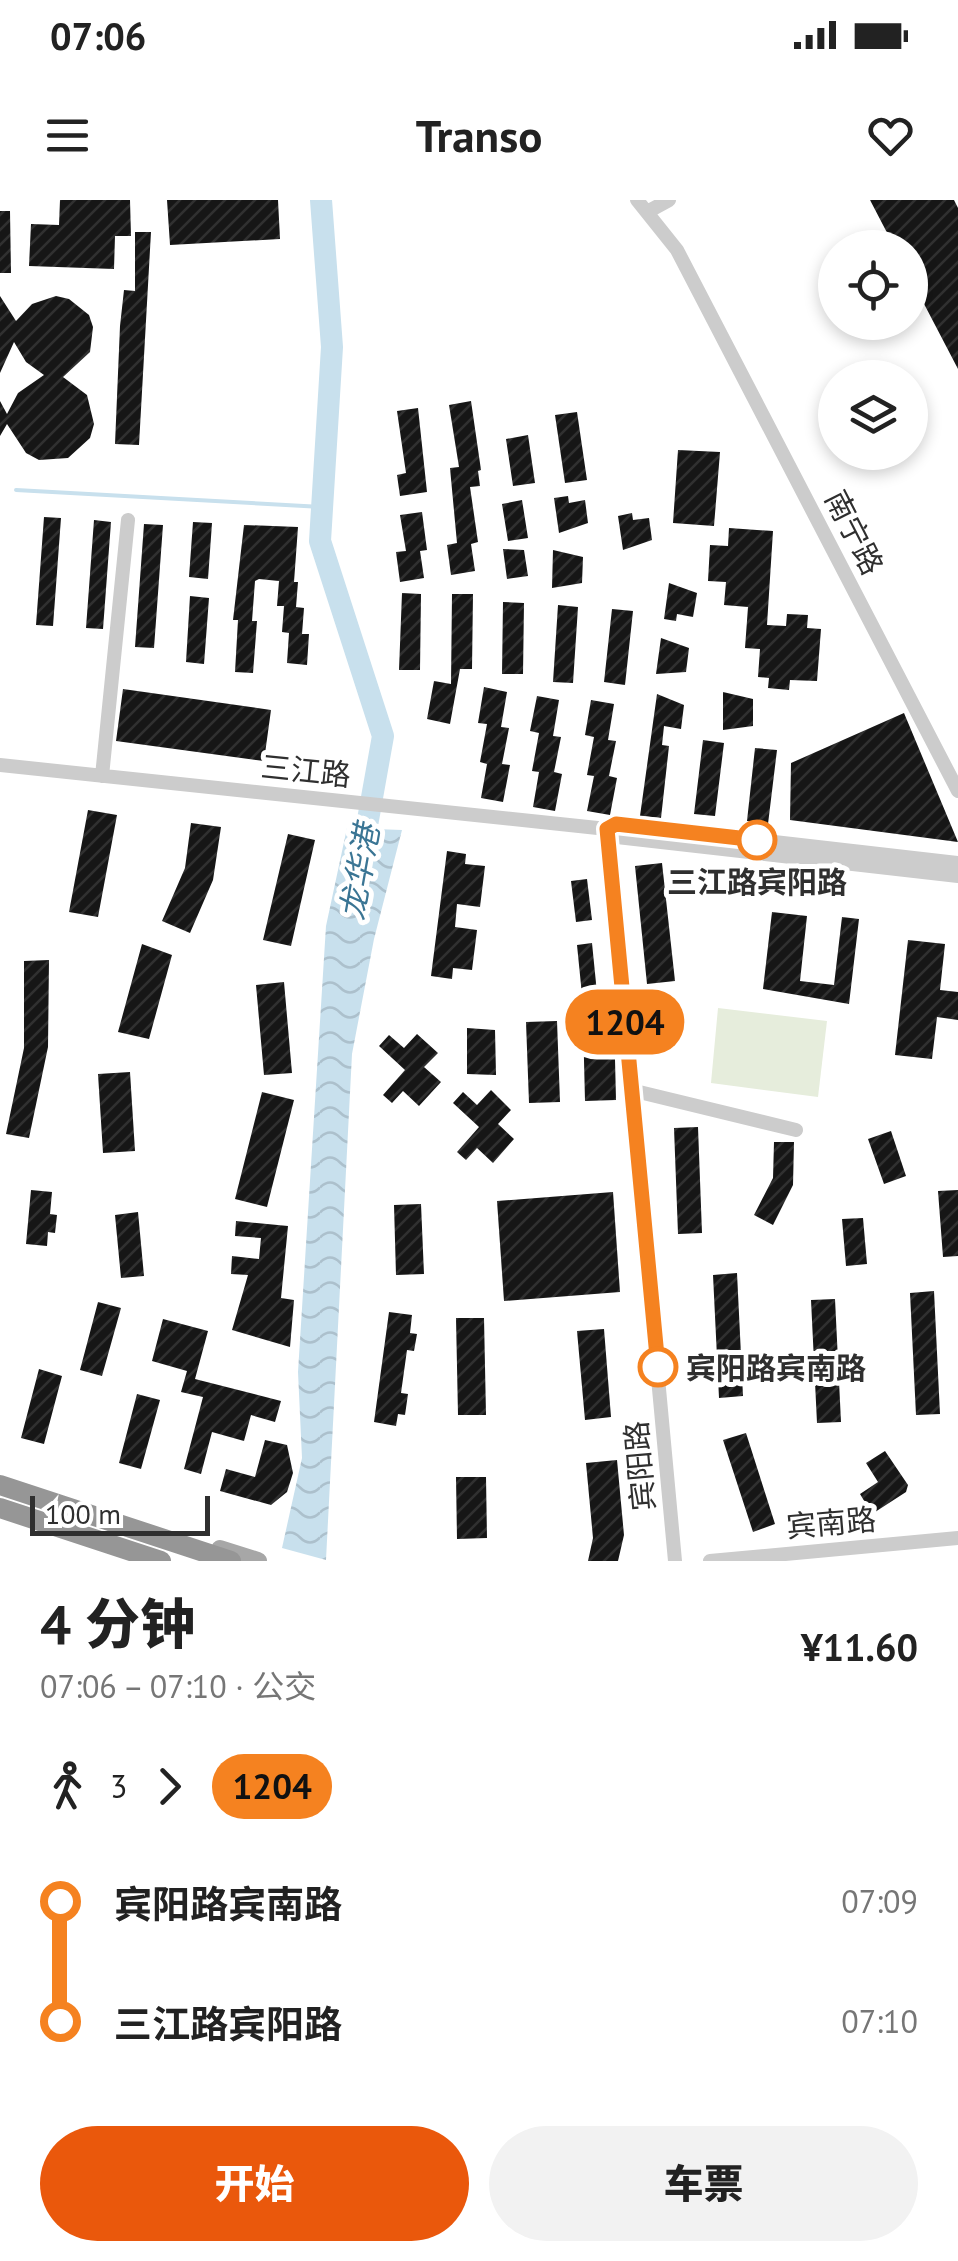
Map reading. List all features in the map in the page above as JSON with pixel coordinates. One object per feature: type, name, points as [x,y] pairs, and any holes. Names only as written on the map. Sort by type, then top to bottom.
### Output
[{"type":"highway","points":[[0,1485],[230,1561]]},
{"type":"highway","points":[[0,1508],[161,1561]]},
{"type":"main road","points":[[0,1475],[258,1561]]},
{"type":"main road","points":[[0,1516],[140,1561]]},
{"type":"street","points":[[642,206],[669,200]]},
{"type":"street","name":"南宁路","points":[[642,206],[678,250],[958,791]]},
{"type":"street","points":[[102,776],[128,520]]},
{"type":"street","name":"三江路","points":[[0,765],[607,829],[616,836],[958,876]]},
{"type":"street","name":"三江路","points":[[607,829],[616,824],[958,863]]},
{"type":"street","name":"宾阳路","points":[[607,829],[675,1561]]},
{"type":"street","points":[[631,1090],[796,1130]]},
{"type":"street","points":[[181,1561],[186,1538]]},
{"type":"street","name":"宾南路","points":[[710,1561],[958,1538]]},
{"type":"green space","points":[[718,1008],[827,1021],[818,1097],[711,1083]]},
{"type":"water","points":[[347,828],[402,830],[374,939],[352,1054],[326,1560],[282,1548],[302,1458],[298,1372],[326,926]]},
{"type":"building","points":[[60,200],[130,200],[131,236],[115,236],[114,269],[29,266],[31,224],[59,225]]},
{"type":"building","points":[[167,200],[278,200],[280,239],[170,245]]},
{"type":"building","points":[[870,200],[954,200],[958,208],[958,369],[928,312],[928,230],[886,230]]},
{"type":"building","points":[[0,211],[10,211],[11,273],[0,273]]},
{"type":"building","points":[[135,232],[151,232],[139,445],[115,444],[120,326],[124,290],[135,291]]},
{"type":"building","points":[[0,296],[16,321],[32,304],[56,296],[69,299],[89,315],[93,327],[90,352],[63,377],[87,395],[94,424],[90,438],[68,458],[39,460],[26,453],[7,424],[0,436],[0,401],[7,414],[18,393],[44,375],[26,362],[14,342],[0,373]]},
{"type":"building","points":[[471,401],[481,470],[480,486],[470,487],[478,542],[471,544],[475,571],[451,575],[447,545],[457,543],[450,468],[459,467],[449,405]]},
{"type":"building","points":[[418,408],[427,492],[400,496],[397,475],[406,473],[397,411]]},
{"type":"building","points":[[577,412],[587,480],[565,483],[555,415]]},
{"type":"building","points":[[528,435],[535,483],[513,486],[506,439]]},
{"type":"building","points":[[678,450],[720,452],[714,526],[673,523]]},
{"type":"building","points":[[568,496],[569,503],[585,500],[588,523],[559,533],[554,498]]},
{"type":"building","points":[[522,500],[528,538],[508,541],[502,504]]},
{"type":"building","points":[[422,512],[427,550],[420,551],[424,578],[400,582],[396,552],[406,551],[400,515]]},
{"type":"building","points":[[632,513],[633,520],[649,518],[652,540],[623,550],[618,516]]},
{"type":"building","points":[[44,517],[61,518],[53,626],[36,625]]},
{"type":"building","points":[[94,520],[111,522],[103,629],[86,628]]},
{"type":"building","points":[[193,522],[212,523],[208,579],[189,577]]},
{"type":"building","points":[[144,524],[163,525],[154,648],[135,647]]},
{"type":"building","points":[[244,525],[298,527],[294,582],[298,582],[296,607],[304,608],[302,634],[309,634],[307,665],[287,663],[289,633],[282,632],[284,606],[277,606],[279,581],[259,579],[255,581],[252,621],[257,621],[253,673],[235,672],[238,620],[233,620]]},
{"type":"building","points":[[729,528],[773,531],[767,625],[786,626],[787,614],[808,615],[807,628],[821,629],[817,681],[790,680],[789,690],[768,688],[769,678],[758,677],[760,649],[745,648],[748,607],[724,605],[726,582],[708,581],[710,545],[728,546]]},
{"type":"building","points":[[503,549],[524,550],[528,576],[507,579]]},
{"type":"building","points":[[553,550],[583,557],[582,583],[552,588]]},
{"type":"building","points":[[669,583],[697,593],[693,617],[677,614],[676,621],[664,619]]},
{"type":"building","points":[[402,593],[421,594],[420,670],[399,670]]},
{"type":"building","points":[[452,594],[473,594],[472,669],[460,669],[450,724],[427,719],[434,681],[451,684]]},
{"type":"building","points":[[190,596],[209,598],[204,664],[186,662]]},
{"type":"building","points":[[503,602],[524,603],[523,674],[502,674]]},
{"type":"building","points":[[558,605],[578,607],[573,683],[553,682]]},
{"type":"building","points":[[612,609],[633,611],[625,685],[604,682]]},
{"type":"building","points":[[661,638],[689,648],[686,672],[656,674]]},
{"type":"building","points":[[484,687],[507,692],[501,727],[509,728],[502,764],[510,765],[503,802],[481,798],[487,764],[480,762],[487,724],[478,723]]},
{"type":"building","points":[[123,689],[271,710],[264,761],[116,741]]},
{"type":"building","points":[[723,692],[753,699],[753,726],[723,730]]},
{"type":"building","points":[[657,694],[684,705],[681,729],[664,726],[662,745],[669,746],[661,818],[640,816]]},
{"type":"building","points":[[537,696],[559,700],[553,736],[561,737],[554,772],[562,774],[555,811],[533,807],[539,772],[532,771],[539,733],[530,731]]},
{"type":"building","points":[[591,700],[614,704],[608,740],[616,741],[609,776],[617,778],[610,815],[587,811],[594,776],[587,775],[594,737],[585,735]]},
{"type":"building","points":[[904,713],[958,842],[790,820],[791,763]]},
{"type":"building","points":[[703,740],[724,743],[715,816],[694,814]]},
{"type":"building","points":[[755,748],[777,750],[768,824],[747,821]]},
{"type":"building","points":[[88,810],[117,815],[98,917],[69,912]]},
{"type":"building","points":[[191,823],[221,827],[213,880],[190,933],[162,921],[185,868]]},
{"type":"building","points":[[288,834],[315,840],[291,946],[263,940]]},
{"type":"building","points":[[447,851],[466,854],[465,864],[485,866],[480,907],[457,904],[455,927],[477,930],[472,970],[453,968],[452,979],[431,976]]},
{"type":"building","points":[[662,863],[675,981],[647,984],[635,866]]},
{"type":"building","points":[[587,879],[592,920],[576,922],[571,881]]},
{"type":"building","points":[[772,912],[807,916],[800,981],[834,985],[842,917],[859,919],[849,1004],[763,989]]},
{"type":"building","points":[[908,940],[945,944],[940,990],[958,992],[958,1020],[937,1017],[932,1059],[895,1055]]},
{"type":"building","points":[[592,943],[597,993],[582,995],[577,945]]},
{"type":"building","points":[[142,944],[172,955],[149,1039],[118,1032]]},
{"type":"building","points":[[49,960],[48,1047],[29,1138],[6,1134],[24,1048],[24,961]]},
{"type":"building","points":[[284,982],[292,1073],[264,1075],[256,985]]},
{"type":"building","points":[[614,1019],[616,1100],[585,1101],[583,1020]]},
{"type":"building","points":[[557,1021],[560,1102],[529,1103],[526,1022]]},
{"type":"building","points":[[467,1028],[495,1030],[496,1075],[467,1074]]},
{"type":"building","points":[[417,1034],[438,1053],[424,1067],[441,1082],[419,1106],[403,1091],[392,1103],[383,1095],[405,1070],[379,1046],[389,1035],[404,1048]]},
{"type":"building","points":[[130,1072],[135,1151],[103,1153],[98,1074]]},
{"type":"building","points":[[491,1090],[511,1110],[498,1124],[514,1139],[493,1163],[477,1148],[466,1160],[457,1152],[479,1127],[453,1103],[463,1092],[477,1105]]},
{"type":"building","points":[[262,1092],[294,1100],[267,1207],[235,1199]]},
{"type":"building","points":[[698,1127],[702,1233],[678,1234],[674,1128]]},
{"type":"building","points":[[891,1131],[906,1176],[884,1184],[868,1139]]},
{"type":"building","points":[[774,1142],[794,1142],[793,1185],[773,1225],[754,1215],[773,1178]]},
{"type":"building","points":[[31,1190],[52,1192],[50,1214],[57,1215],[55,1233],[48,1232],[47,1246],[26,1244]]},
{"type":"building","points":[[958,1190],[958,1256],[943,1257],[938,1191]]},
{"type":"building","points":[[613,1192],[620,1292],[504,1301],[497,1201]]},
{"type":"building","points":[[421,1204],[424,1274],[396,1275],[394,1205]]},
{"type":"building","points":[[138,1212],[144,1276],[121,1278],[115,1215]]},
{"type":"building","points":[[863,1218],[867,1264],[846,1266],[842,1219]]},
{"type":"building","points":[[236,1221],[288,1226],[281,1298],[294,1300],[290,1347],[232,1330],[248,1275],[231,1274],[232,1256],[259,1259],[261,1238],[235,1236]]},
{"type":"building","points":[[737,1273],[743,1396],[719,1398],[713,1275]]},
{"type":"building","points":[[934,1291],[940,1414],[916,1415],[910,1293]]},
{"type":"building","points":[[835,1299],[841,1422],[817,1423],[811,1300]]},
{"type":"building","points":[[98,1302],[121,1308],[102,1376],[80,1370]]},
{"type":"building","points":[[389,1312],[412,1315],[410,1333],[417,1334],[414,1351],[407,1350],[401,1393],[408,1394],[405,1415],[398,1414],[396,1426],[374,1422]]},
{"type":"building","points":[[456,1318],[484,1318],[486,1415],[458,1415]]},
{"type":"building","points":[[163,1319],[208,1331],[195,1379],[281,1401],[275,1422],[251,1415],[244,1441],[212,1432],[201,1474],[184,1469],[203,1397],[181,1392],[187,1371],[152,1361]]},
{"type":"building","points":[[604,1329],[611,1417],[585,1420],[577,1331]]},
{"type":"building","points":[[39,1369],[62,1376],[44,1444],[21,1438]]},
{"type":"building","points":[[137,1394],[160,1400],[141,1469],[119,1463]]},
{"type":"building","points":[[746,1433],[775,1524],[753,1532],[723,1440]]},
{"type":"building","points":[[265,1440],[287,1445],[293,1473],[287,1492],[271,1505],[220,1491],[226,1469],[255,1477]]},
{"type":"building","points":[[885,1451],[908,1485],[906,1492],[872,1514],[860,1494],[878,1482],[866,1463]]},
{"type":"building","points":[[617,1460],[624,1535],[618,1561],[588,1561],[593,1538],[586,1463]]},
{"type":"building","points":[[456,1477],[486,1477],[487,1538],[457,1539]]},
{"type":"waterway","name":"龙华港","points":[[321,200],[332,347],[320,541],[383,736],[361,859]]},
{"type":"waterway","points":[[16,490],[322,507]]},
{"type":"bus line","name":"1204","points":[[658,1367],[607,829],[616,824],[757,840]]},
{"type":"place","name":"三江路宾阳路","points":[[757,840]]},
{"type":"place","name":"宾阳路宾南路","points":[[658,1367]]}]
